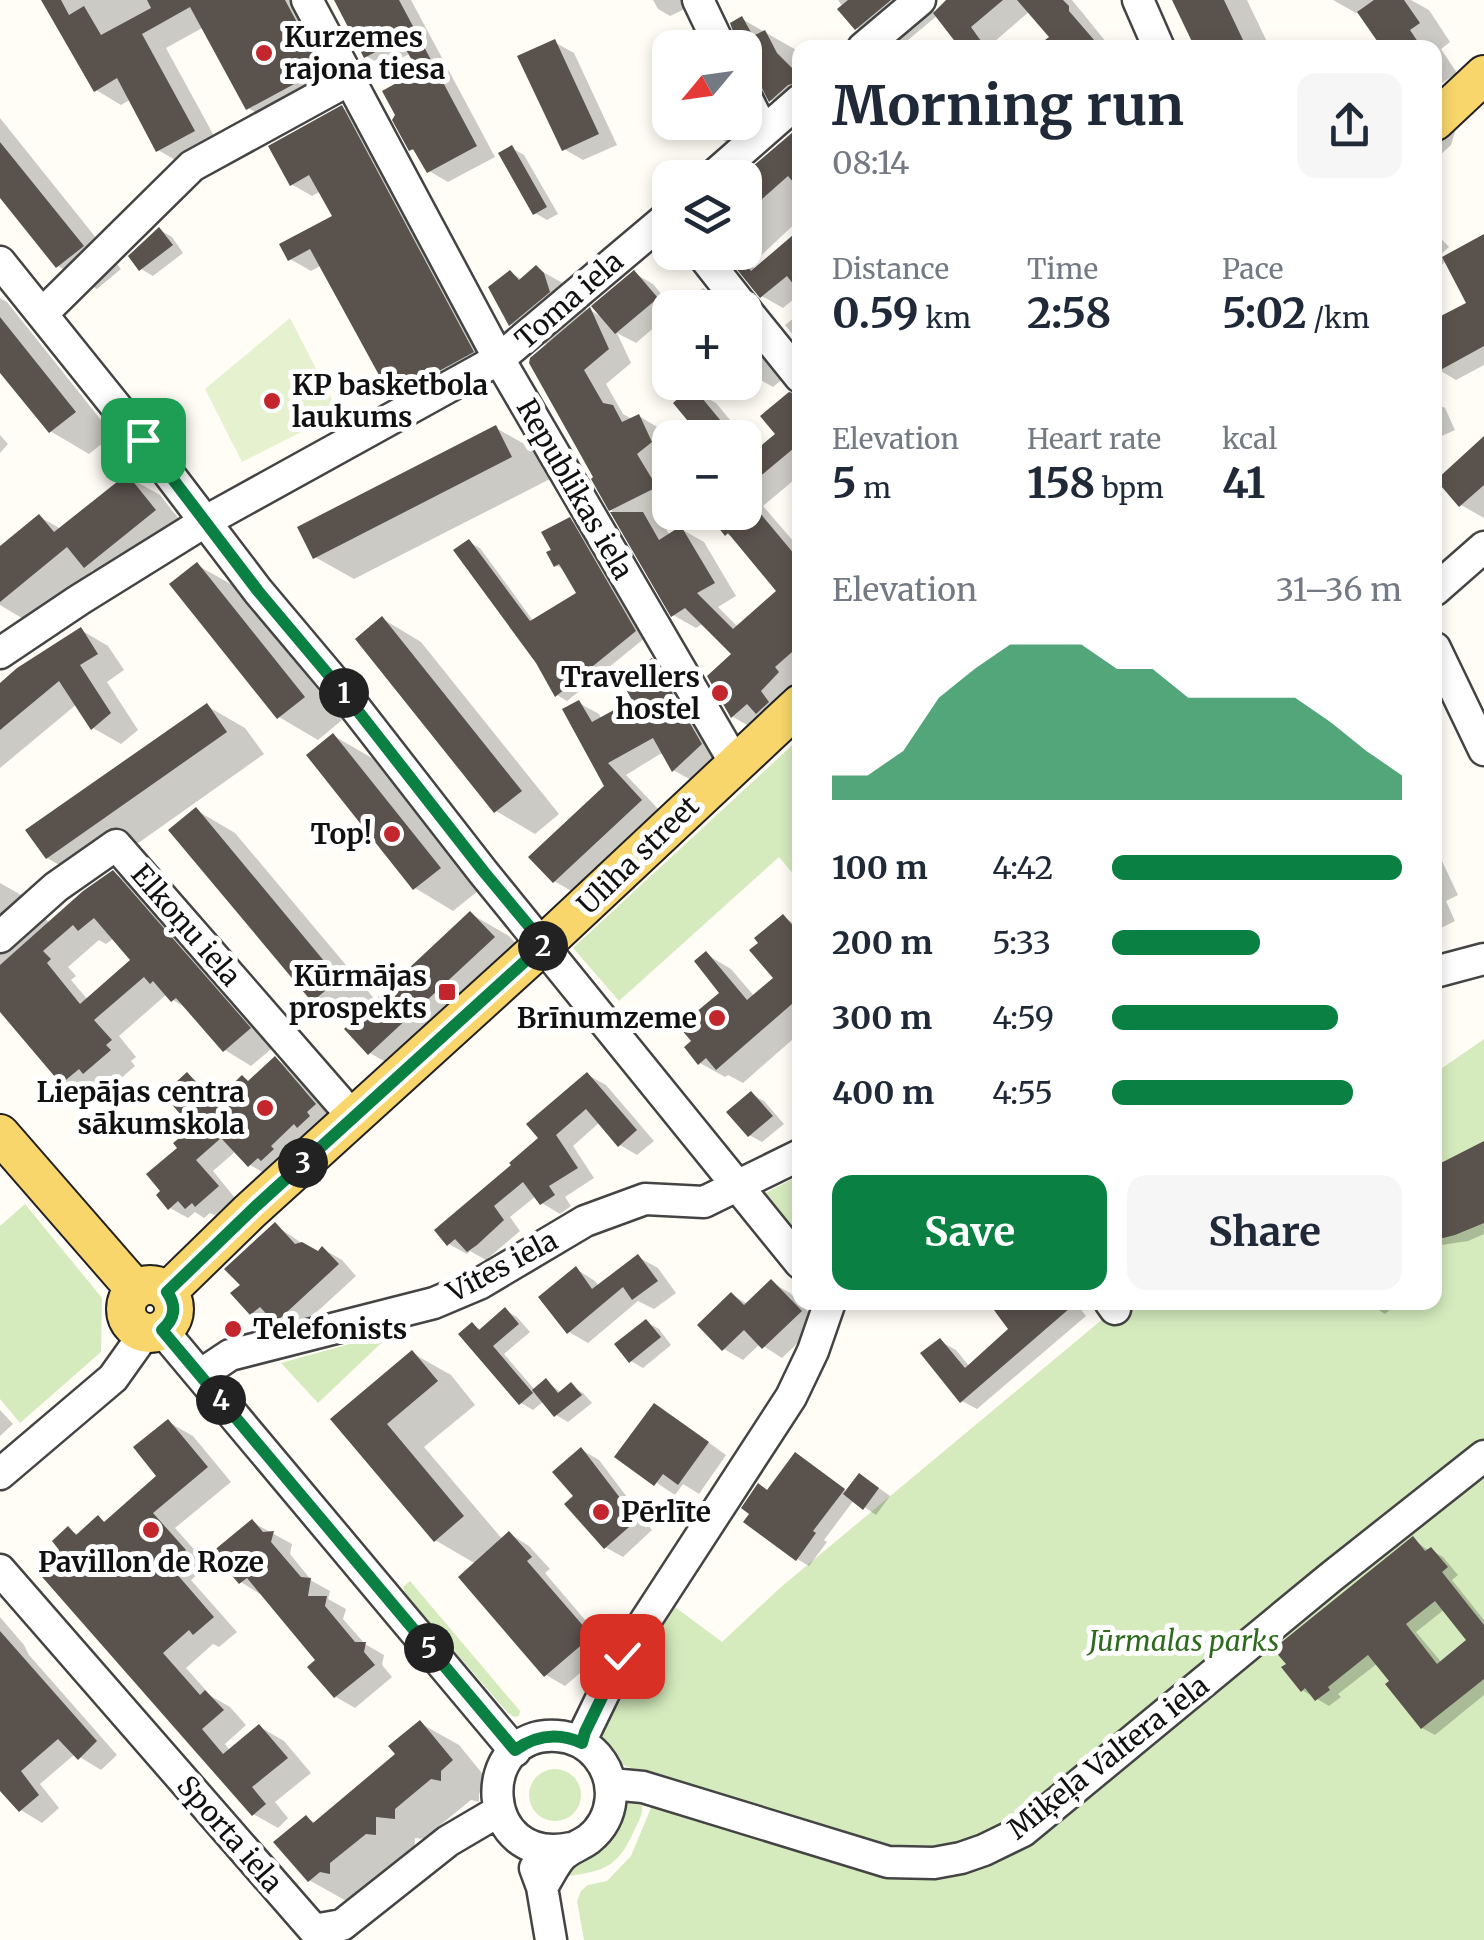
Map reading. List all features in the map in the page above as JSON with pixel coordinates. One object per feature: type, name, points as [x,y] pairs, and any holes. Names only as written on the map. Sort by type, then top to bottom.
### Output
[{"type":"main road","points":[[1442,114],[1484,75]]},
{"type":"main road","name":"Uliha street","points":[[151,1290],[353,1118],[792,711]]},
{"type":"main road","points":[[0,1134],[151,1290],[173,1302],[168,1325],[154,1332]]},
{"type":"street","name":"Republikas iela","points":[[307,0],[500,359],[735,763]]},
{"type":"street","points":[[698,0],[713,30]]},
{"type":"street","points":[[1138,0],[1156,40]]},
{"type":"street","points":[[872,40],[917,1]]},
{"type":"street","points":[[42,314],[192,166],[350,80]]},
{"type":"street","points":[[731,160],[792,107]]},
{"type":"street","name":"Toma iela","points":[[2,649],[206,521],[500,359],[652,230]]},
{"type":"street","points":[[0,262],[258,591],[792,1253]]},
{"type":"street","points":[[714,270],[730,290]]},
{"type":"street","points":[[762,330],[792,367]]},
{"type":"street","points":[[1442,584],[1484,547]]},
{"type":"street","points":[[1442,663],[1484,750]]},
{"type":"street","name":"Elkoņu iela","points":[[0,938],[56,886],[116,845],[353,1118]]},
{"type":"street","points":[[1442,970],[1484,960]]},
{"type":"street","name":"Vites iela","points":[[200,1375],[230,1355],[434,1303],[479,1284],[584,1221],[646,1199],[704,1202],[792,1158]]},
{"type":"street","points":[[582,1743],[620,1660],[791,1397],[827,1310]]},
{"type":"street","points":[[0,1474],[113,1378],[154,1332],[200,1375],[515,1750]]},
{"type":"street","name":"Miķeļa Valtera iela","points":[[611,1784],[643,1788],[888,1862],[934,1864],[984,1850],[1023,1831],[1484,1456]]},
{"type":"street","name":"Sporta iela","points":[[0,1570],[314,1930],[342,1925],[448,1841],[499,1811]]},
{"type":"street","points":[[519,1840],[550,1851],[571,1848],[600,1828],[610,1808],[611,1784],[604,1765],[591,1749],[572,1738],[548,1736],[525,1743],[515,1750],[498,1778],[499,1811],[504,1822],[529,1854],[542,1888],[551,1940]]},
{"type":"street","points":[[542,1888],[559,1859],[571,1848]]},
{"type":"green space","name":"KP basketbola laukums","points":[[290,318],[339,413],[242,462],[205,389]]},
{"type":"green space","points":[[792,745],[792,872],[779,857],[619,1001],[573,948]]},
{"type":"green space","name":"Jūrmalas parks","points":[[1484,1039],[1484,1940],[584,1940],[577,1901],[581,1891],[588,1885],[607,1881],[631,1856],[663,1779],[616,1761],[599,1737],[671,1604],[722,1642],[781,1587],[1114,1310],[1442,1310],[1442,1068]]},
{"type":"green space","points":[[792,1179],[792,1232],[762,1195]]},
{"type":"green space","points":[[25,1204],[102,1298],[101,1352],[20,1423],[0,1399],[0,1226]]},
{"type":"green space","points":[[393,1332],[318,1403],[281,1363]]},
{"type":"green space","points":[[410,1581],[520,1711],[519,1716],[508,1713],[406,1595],[403,1587]]},
{"type":"green space","points":[[555,1769],[574,1776],[581,1795],[574,1814],[555,1821],[536,1814],[529,1795],[536,1776]]},
{"type":"green space","points":[[640,1794],[641,1814],[620,1855],[605,1867],[562,1877],[628,1801]]},
{"type":"building","points":[[41,0],[61,0],[69,15],[84,6],[101,35],[151,8],[147,0],[285,0],[322,69],[246,110],[190,7],[142,34],[195,131],[156,152],[117,78],[94,92]]},
{"type":"building","points":[[334,0],[399,0],[477,146],[427,173],[413,149],[409,151],[382,91],[418,71],[400,39],[364,58]]},
{"type":"building","points":[[848,0],[891,0],[855,30],[837,9]]},
{"type":"building","points":[[946,0],[1003,0],[971,27],[980,40],[954,40],[933,13]]},
{"type":"building","points":[[1017,0],[1063,0],[1094,40],[1045,40],[1049,37]]},
{"type":"building","points":[[1172,0],[1224,0],[1243,40],[1191,40]]},
{"type":"building","points":[[1374,0],[1404,0],[1420,23],[1410,30],[1417,40],[1376,40],[1357,12]]},
{"type":"building","points":[[742,16],[750,30],[733,30],[730,23]]},
{"type":"building","points":[[765,30],[777,53],[792,68],[792,84],[769,102],[762,88]]},
{"type":"building","points":[[555,39],[599,134],[562,151],[517,56]]},
{"type":"building","points":[[342,105],[474,352],[391,397],[310,249],[288,261],[279,244],[332,216],[309,175],[290,186],[268,146]]},
{"type":"building","points":[[792,133],[792,181],[788,176],[762,199],[760,160]]},
{"type":"building","points":[[0,142],[84,246],[56,268],[0,198]]},
{"type":"building","points":[[512,145],[547,207],[533,215],[498,153]]},
{"type":"building","points":[[159,227],[173,245],[139,271],[128,256]]},
{"type":"building","points":[[1484,234],[1484,346],[1442,369],[1442,315],[1466,303],[1442,257]]},
{"type":"building","points":[[792,236],[792,283],[787,276],[762,296],[762,290],[754,290],[737,270],[762,270],[762,262]]},
{"type":"building","points":[[536,265],[544,273],[550,292],[509,326],[488,287],[510,270],[519,280]]},
{"type":"building","points":[[634,270],[652,291],[652,303],[615,334],[591,306]]},
{"type":"building","points":[[590,307],[609,349],[584,370],[603,403],[613,405],[622,422],[639,414],[652,442],[637,454],[652,479],[652,490],[609,511],[529,363],[530,358]]},
{"type":"building","points":[[0,317],[76,412],[49,433],[0,373]]},
{"type":"building","points":[[792,393],[792,450],[762,475],[762,445],[775,434],[760,416]]},
{"type":"building","points":[[704,400],[720,420],[687,420],[673,403]]},
{"type":"building","points":[[496,425],[512,457],[313,559],[297,527]]},
{"type":"building","points":[[1484,436],[1484,485],[1459,507],[1442,487],[1442,474]]},
{"type":"building","points":[[127,474],[156,510],[84,568],[67,547],[0,602],[0,546],[39,514],[54,532]]},
{"type":"building","points":[[610,512],[643,512],[659,540],[675,530],[683,530],[715,583],[697,593],[733,629],[776,591],[728,533],[725,536],[720,530],[762,530],[762,515],[792,551],[792,652],[775,667],[779,672],[761,691],[769,702],[756,714],[747,704],[731,718],[707,676],[731,654],[685,608],[671,617]]},
{"type":"building","points":[[570,517],[636,631],[555,697],[536,663],[453,550],[469,539],[530,621],[576,593],[559,564],[554,567],[546,552],[551,550],[541,532]]},
{"type":"building","points":[[197,562],[305,697],[277,719],[169,584]]},
{"type":"building","points":[[382,616],[522,791],[494,813],[355,639]]},
{"type":"building","points":[[81,627],[98,654],[80,665],[111,713],[91,730],[59,681],[0,730],[0,683]]},
{"type":"building","points":[[652,658],[702,744],[672,772],[653,738],[608,763],[642,800],[553,883],[528,857],[604,786],[562,709],[579,700],[592,722],[632,700],[619,677]]},
{"type":"building","points":[[207,703],[227,732],[46,859],[25,830]]},
{"type":"building","points":[[333,733],[441,868],[413,890],[306,755]]},
{"type":"building","points":[[196,807],[339,979],[312,1002],[168,830]]},
{"type":"building","points":[[113,870],[251,1028],[223,1052],[176,998],[171,1002],[153,981],[150,984],[144,977],[94,1020],[112,1040],[106,1045],[111,1050],[83,1074],[79,1069],[61,1084],[0,1012],[0,965],[83,891]],"holes":[[[94,918],[130,960],[80,1004],[47,963],[51,959],[43,951],[73,925],[78,931]]]},
{"type":"building","points":[[470,911],[495,937],[368,1055],[344,1029]]},
{"type":"building","points":[[783,914],[792,925],[792,1004],[716,1070],[706,1058],[698,1065],[684,1047],[691,1041],[681,1029],[719,993],[694,961],[706,951],[747,1000],[773,978],[749,950],[758,943],[754,938]]},
{"type":"building","points":[[275,1056],[316,1104],[307,1112],[310,1116],[297,1128],[294,1124],[271,1146],[274,1149],[248,1167],[221,1138],[196,1160],[219,1186],[195,1207],[192,1203],[185,1209],[178,1201],[168,1210],[156,1195],[160,1191],[146,1174],[177,1148],[173,1143],[192,1128],[163,1094],[187,1072],[214,1102],[242,1075],[248,1081]]},
{"type":"building","points":[[587,1072],[637,1130],[618,1147],[586,1109],[556,1135],[578,1168],[549,1186],[555,1195],[540,1205],[523,1182],[494,1206],[504,1220],[477,1245],[467,1252],[455,1239],[447,1246],[434,1230],[538,1138],[526,1124]]},
{"type":"building","points":[[751,1091],[773,1116],[748,1137],[726,1112]]},
{"type":"building","points":[[1484,1141],[1484,1223],[1442,1238],[1442,1162]]},
{"type":"building","points":[[275,1222],[295,1244],[302,1242],[318,1251],[322,1246],[339,1264],[275,1323],[260,1307],[250,1315],[230,1293],[240,1285],[224,1269]]},
{"type":"building","points":[[638,1254],[658,1281],[632,1300],[623,1287],[567,1334],[538,1297],[576,1266],[592,1289]]},
{"type":"building","points":[[771,1279],[792,1301],[792,1310],[802,1311],[762,1349],[744,1330],[722,1351],[697,1325],[731,1292],[744,1305]]},
{"type":"building","points":[[505,1307],[519,1324],[493,1346],[533,1393],[519,1405],[458,1334],[472,1322],[479,1330]]},
{"type":"building","points":[[994,1310],[1068,1310],[960,1403],[920,1353],[940,1338],[965,1368],[1008,1329]]},
{"type":"building","points":[[646,1319],[661,1337],[629,1363],[614,1344]]},
{"type":"building","points":[[412,1350],[438,1381],[387,1424],[464,1516],[434,1542],[330,1419]]},
{"type":"building","points":[[546,1378],[558,1393],[571,1382],[582,1395],[554,1417],[532,1390]]},
{"type":"building","points":[[654,1403],[709,1442],[678,1485],[663,1474],[654,1486],[614,1457]]},
{"type":"building","points":[[168,1419],[208,1467],[153,1513],[186,1550],[169,1565],[214,1617],[193,1635],[189,1630],[163,1653],[200,1695],[205,1690],[224,1710],[202,1729],[223,1754],[259,1724],[288,1758],[252,1787],[266,1804],[252,1816],[36,1570],[59,1550],[52,1541],[68,1526],[76,1535],[98,1515],[104,1522],[156,1476],[133,1447]]},
{"type":"building","name":"Pērlīte","points":[[581,1447],[637,1520],[604,1549],[564,1504],[573,1496],[552,1472]]},
{"type":"building","points":[[795,1452],[845,1489],[796,1561],[743,1522],[749,1514],[741,1508],[758,1483],[767,1490]]},
{"type":"building","points":[[859,1473],[879,1488],[863,1510],[843,1494]]},
{"type":"building","points":[[252,1519],[263,1532],[274,1531],[271,1542],[301,1577],[311,1578],[308,1596],[327,1596],[325,1606],[355,1642],[366,1642],[364,1652],[375,1665],[334,1698],[307,1667],[315,1660],[247,1578],[239,1584],[212,1552]]},
{"type":"building","points":[[509,1531],[532,1557],[527,1561],[592,1636],[544,1677],[458,1577]]},
{"type":"building","points":[[1413,1536],[1425,1551],[1431,1547],[1448,1567],[1442,1572],[1484,1625],[1484,1679],[1421,1729],[1385,1684],[1389,1681],[1368,1655],[1315,1701],[1305,1688],[1301,1692],[1281,1667],[1286,1664],[1273,1649]],"holes":[[[1435,1601],[1466,1640],[1437,1664],[1406,1624]]]},
{"type":"building","points":[[0,1631],[97,1741],[78,1760],[58,1739],[21,1771],[39,1795],[19,1812],[0,1791]]},
{"type":"building","points":[[420,1720],[453,1760],[441,1771],[441,1781],[431,1779],[395,1809],[395,1819],[376,1817],[376,1835],[366,1834],[330,1863],[330,1874],[320,1872],[308,1882],[273,1842],[306,1815],[313,1823],[395,1754],[388,1746]]},
{"type":"place","name":"Kurzemes rajona tiesa","points":[[264,53]]},
{"type":"place","name":"KP basketbola laukums","points":[[272,401]]},
{"type":"place","name":"Travellers hostel","points":[[720,693]]},
{"type":"place","name":"Top!","points":[[392,834]]},
{"type":"place","name":"Kūrmājas prospekts","points":[[447,992]]},
{"type":"place","name":"Brīnumzeme","points":[[717,1018]]},
{"type":"place","name":"Liepājas centra sākumskola","points":[[265,1108]]},
{"type":"place","name":"Telefonists","points":[[233,1329]]},
{"type":"place","name":"Pērlīte","points":[[601,1512]]},
{"type":"place","name":"Pavillon de Roze","points":[[151,1530]]},
{"type":"route","points":[[143,440],[258,591],[544,944],[167,1292],[174,1310],[162,1330],[515,1750],[548,1736],[582,1743],[622,1656]]}]
